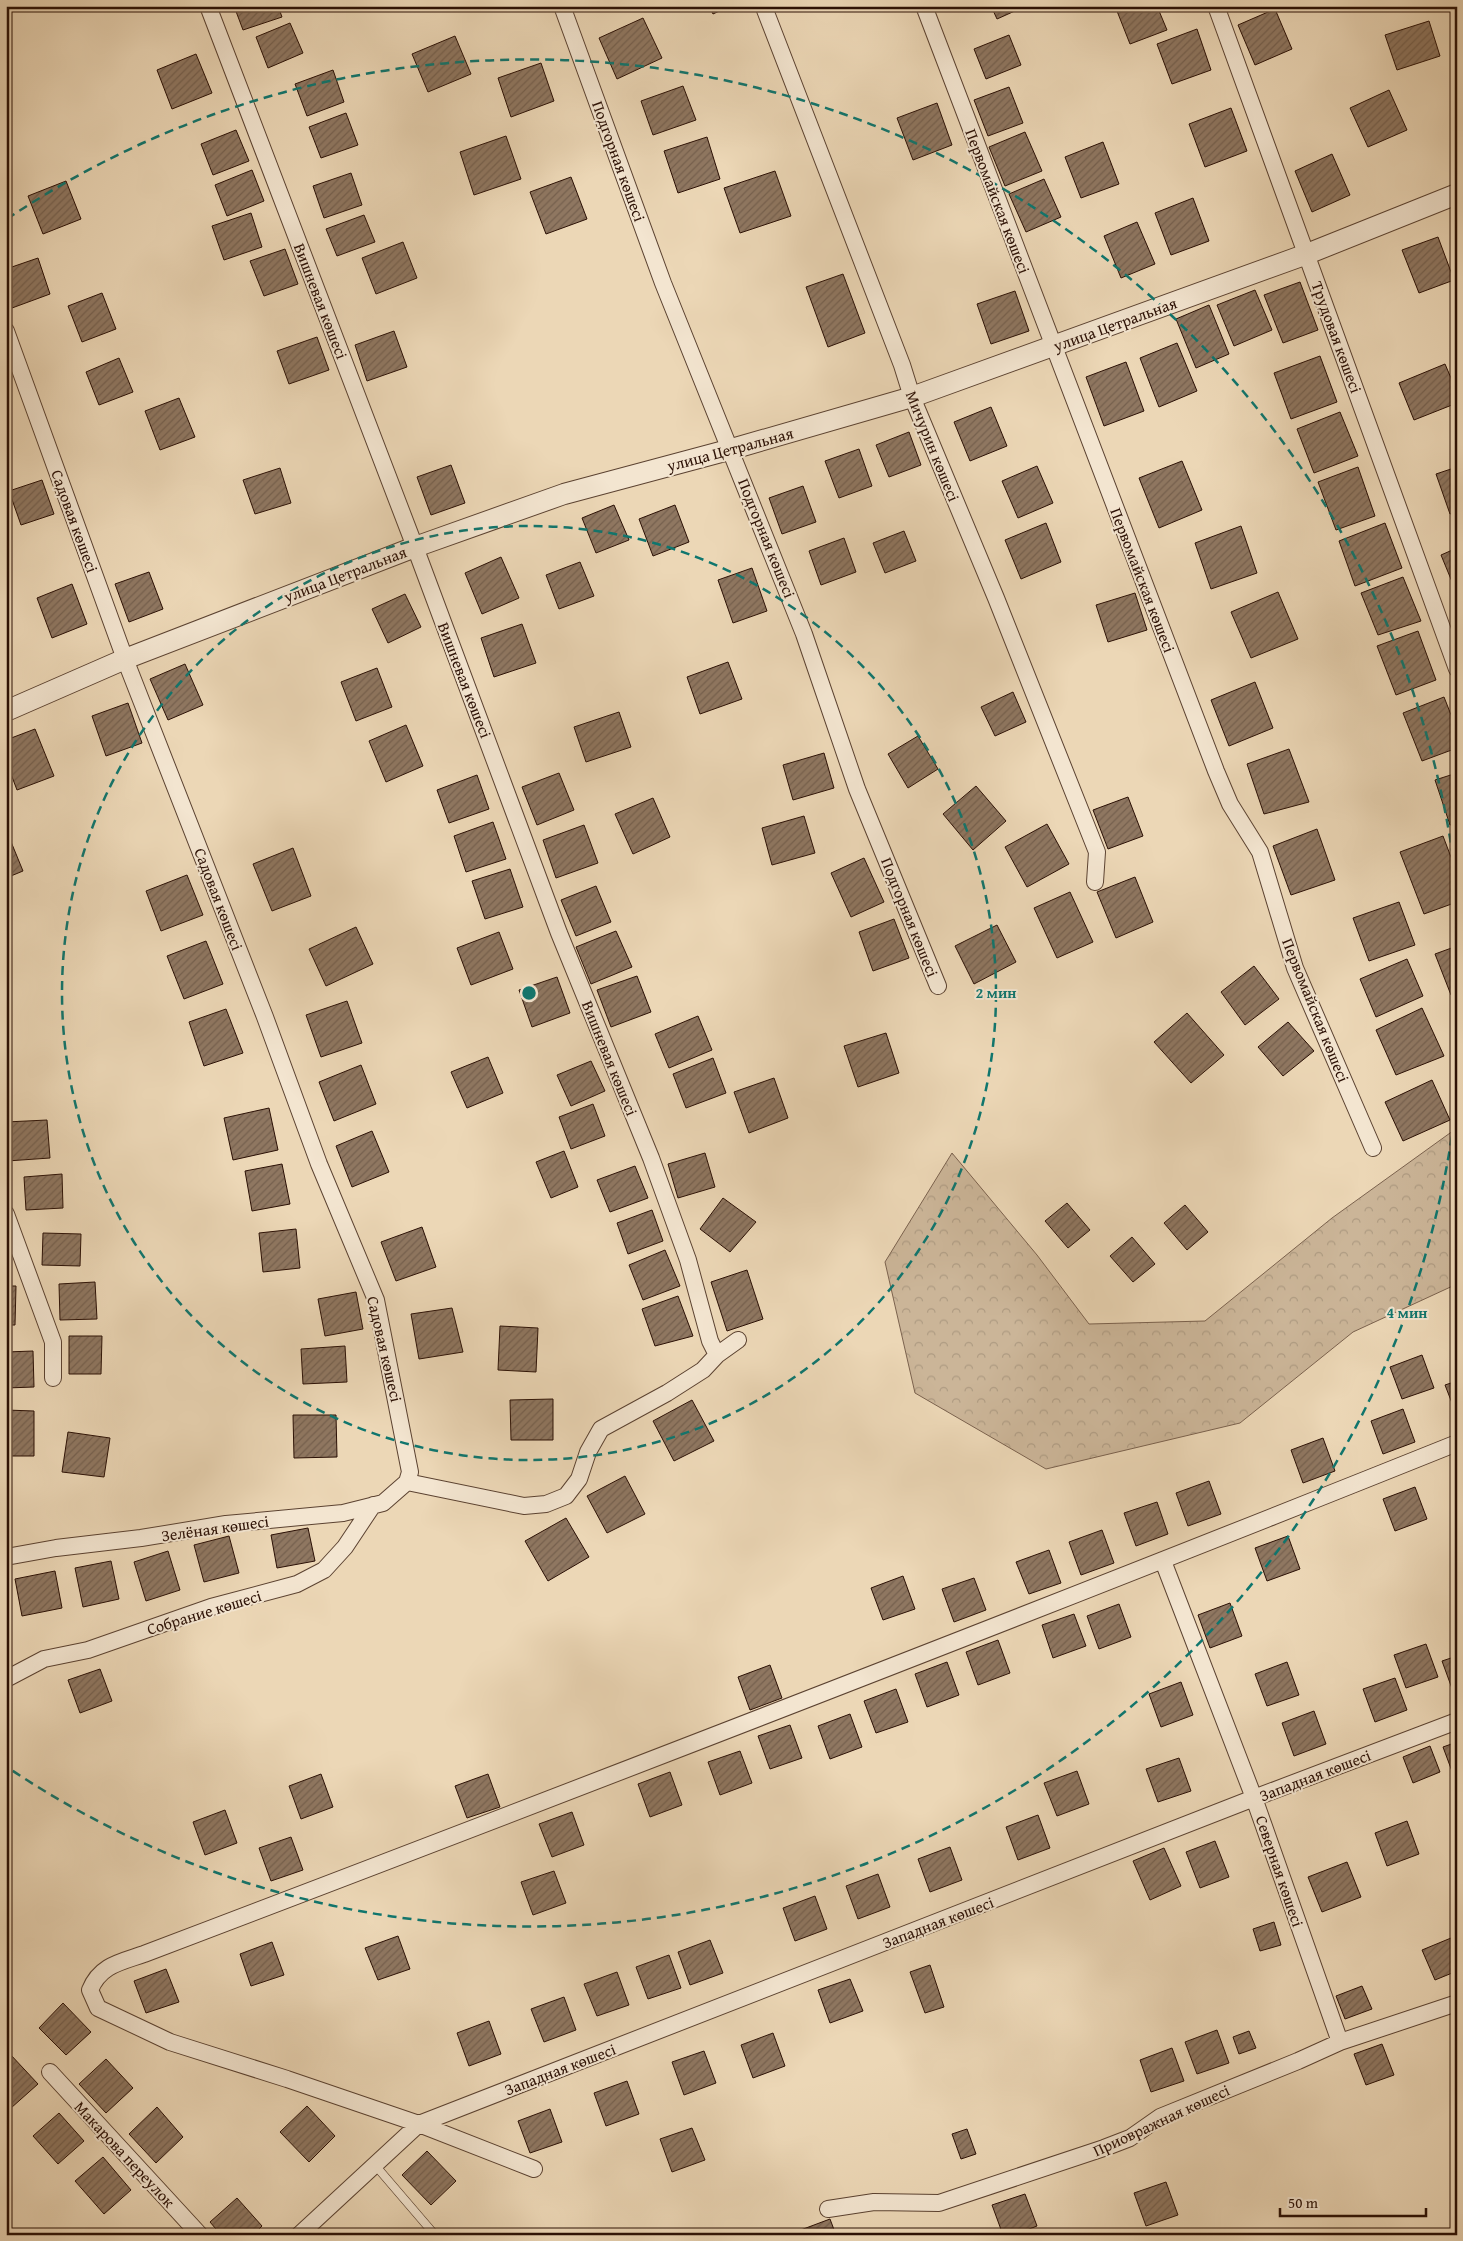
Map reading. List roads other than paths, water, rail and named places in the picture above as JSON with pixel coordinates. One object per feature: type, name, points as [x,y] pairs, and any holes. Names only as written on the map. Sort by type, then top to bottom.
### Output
[{"type":"street","name":"Вишневая көшесі","points":[[208,6],[415,547],[559,933],[652,1158],[688,1260],[710,1341],[717,1355]]},
{"type":"street","name":"Подгорная көшесі","points":[[562,6],[663,283],[732,449],[804,634],[857,789],[938,986]]},
{"type":"street","name":"Первомайская көшесі","points":[[924,6],[1216,771],[1230,804],[1260,852],[1296,968],[1373,1148]]},
{"type":"street","name":"Трудовая көшесі","points":[[1216,6],[1457,669]]},
{"type":"street","name":"Мичурин көшесі","points":[[765,10],[902,365],[912,398],[999,606],[1097,852],[1095,882]]},
{"type":"street","name":"улица Цетральная","points":[[6,711],[125,659],[415,547],[564,494],[912,398],[1307,254],[1457,194]]},
{"type":"street","name":"Садовая көшесі","points":[[6,331],[125,659],[265,1017],[319,1164],[376,1300],[408,1477]]},
{"type":"street","points":[[6,1214],[54,1342],[53,1378]]},
{"type":"street","points":[[408,1477],[524,1506],[546,1504],[566,1496],[579,1479],[588,1452],[601,1429],[667,1393],[703,1370],[717,1355],[738,1340]]},
{"type":"street","points":[[534,2169],[419,2124],[170,2042],[98,2008],[90,1990],[95,1977],[112,1964],[144,1954],[380,1865],[652,1758],[855,1682],[1457,1443]]},
{"type":"street","name":"Зелёная көшесі","points":[[6,1557],[226,1524],[343,1513],[382,1503],[408,1477]]},
{"type":"street","name":"Собрание көшесі","points":[[6,1679],[44,1659],[88,1650],[203,1610],[297,1584],[324,1570],[345,1547],[374,1505]]},
{"type":"street","name":"Северная көшесі","points":[[1163,1561],[1254,1798],[1340,2042]]},
{"type":"street","name":"Западная көшесі","points":[[419,2124],[1254,1798],[1457,1722]]},
{"type":"street","name":"Приовражная көшесі","points":[[828,2209],[874,2202],[939,2203],[1130,2138],[1160,2117],[1298,2062],[1340,2042],[1457,2003]]},
{"type":"street","name":"Макарова переулок","points":[[50,2072],[200,2235]]},
{"type":"street","points":[[299,2235],[419,2124]]},
{"type":"lane","points":[[375,2165],[435,2235]]}]
